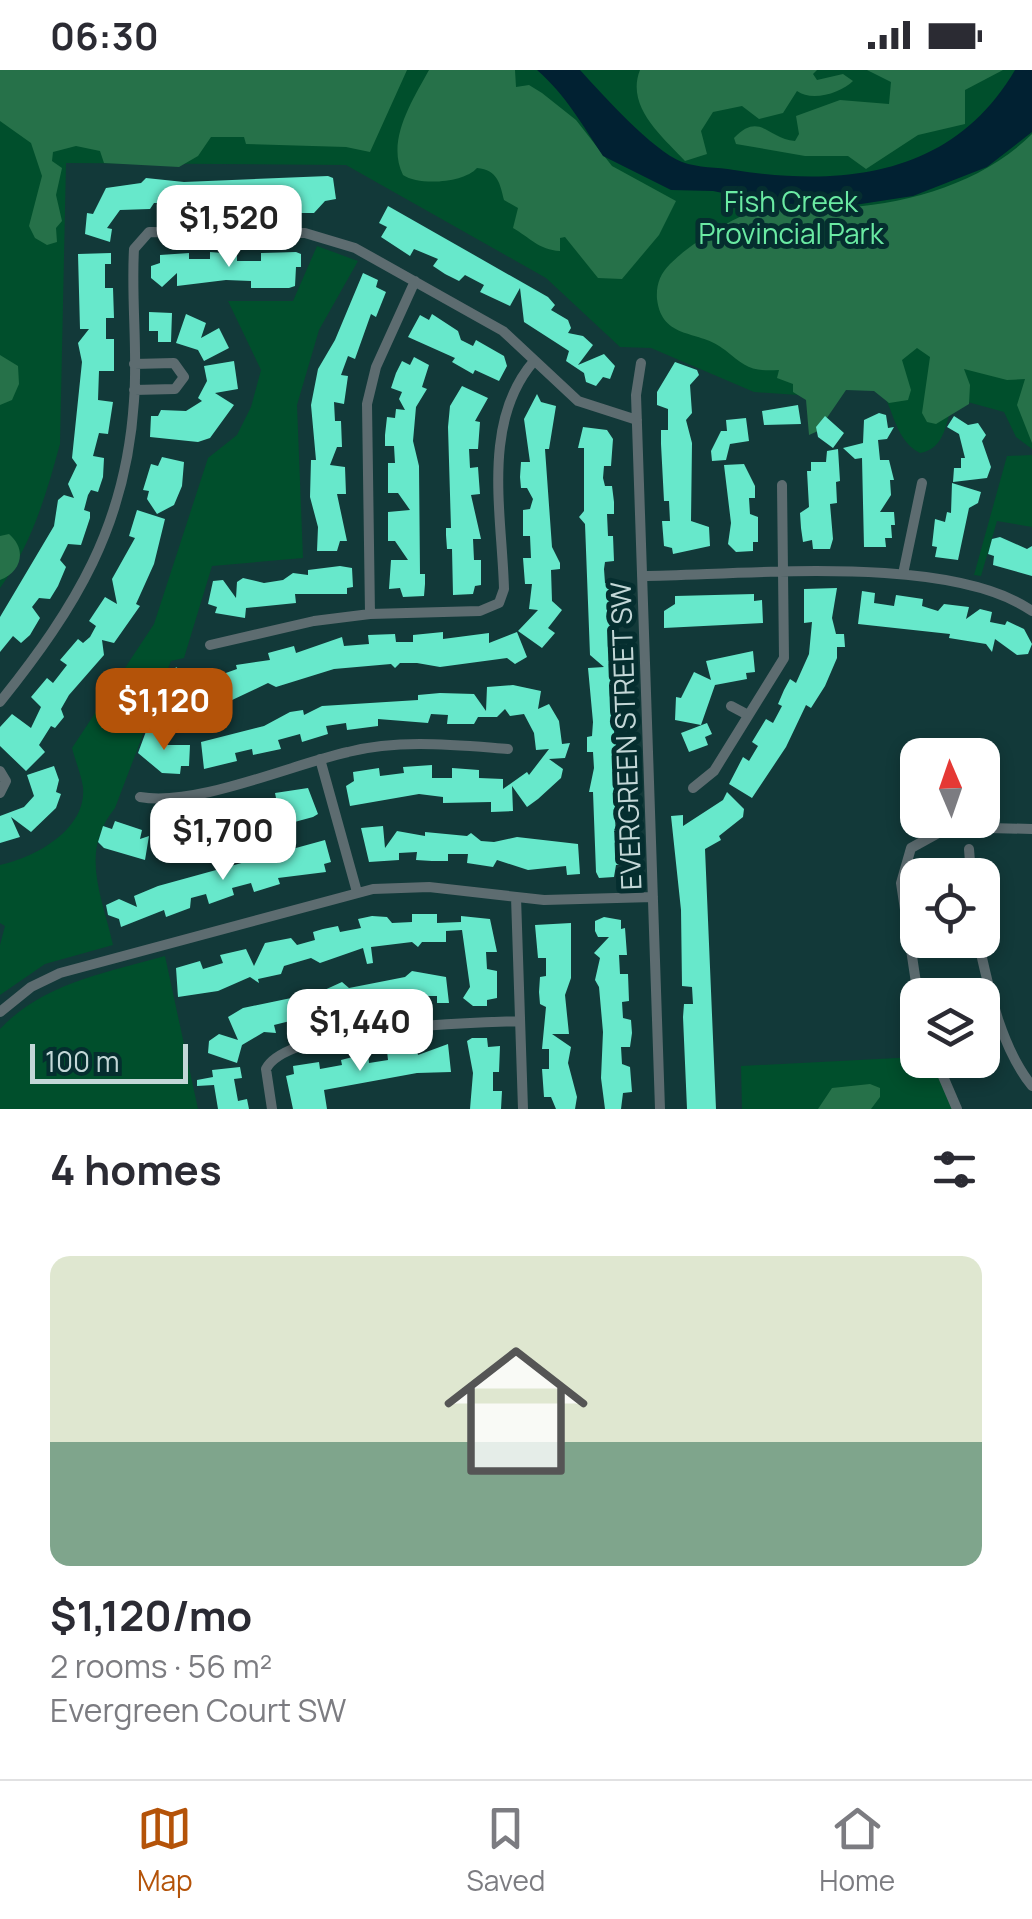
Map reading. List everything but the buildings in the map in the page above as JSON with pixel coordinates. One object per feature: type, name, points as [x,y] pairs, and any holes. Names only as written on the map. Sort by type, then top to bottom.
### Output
[{"type":"street","points":[[0,702],[61,624],[103,543],[126,469],[134,390],[134,249],[148,232],[305,233],[354,248],[503,330],[578,401],[637,420]]},
{"type":"street","points":[[370,614],[366,404],[376,367],[415,281]]},
{"type":"street","points":[[210,645],[314,621],[370,614],[480,611],[499,602],[504,589],[502,424],[516,385],[534,361]]},
{"type":"street","points":[[134,364],[174,363],[184,377],[175,389],[134,390]]},
{"type":"street","name":"EVERGREEN STREET SW","points":[[641,363],[636,384],[660,1109]]},
{"type":"street","points":[[903,574],[922,483]]},
{"type":"street","points":[[693,788],[714,771],[784,658],[782,485]]},
{"type":"street","points":[[642,576],[903,574],[972,587],[1032,612]]},
{"type":"street","points":[[731,706],[748,715]]},
{"type":"street","points":[[140,798],[174,800],[320,759],[405,744],[508,749]]},
{"type":"street","points":[[320,759],[356,892]]},
{"type":"street","points":[[0,772],[6,781],[0,792]]},
{"type":"street","points":[[915,978],[901,882],[911,848],[949,826],[1031,828]]},
{"type":"street","points":[[969,850],[970,858]]},
{"type":"street","points":[[0,1012],[31,987],[60,973],[356,892],[429,887],[516,897],[652,897]]},
{"type":"street","points":[[516,897],[523,1109]]},
{"type":"street","points":[[982,958],[991,1000],[1020,1071],[1032,1086]]},
{"type":"street","points":[[272,1109],[266,1069],[282,1054],[386,1028],[520,1021]]},
{"type":"street","points":[[944,1078],[957,1109]]},
{"type":"green space","name":"Fish Creek Provincial Park","points":[[0,70],[1032,70],[1032,449],[1016,437],[1004,412],[953,398],[940,439],[920,453],[898,429],[886,399],[873,381],[812,396],[754,392],[651,348],[620,347],[546,278],[346,165],[66,163],[60,444],[29,537],[0,588]]},
{"type":"green space","points":[[0,70],[407,70],[370,152],[346,147],[246,144],[244,137],[211,137],[198,156],[179,167],[104,163],[100,151],[76,146],[53,152],[52,161],[62,168],[56,195],[62,221],[56,228],[57,242],[47,245],[35,238],[29,226],[42,176],[31,143],[0,121]]},
{"type":"green space","points":[[429,70],[515,70],[516,87],[529,85],[576,120],[612,166],[676,201],[659,235],[622,279],[598,278],[565,237],[560,238],[560,251],[553,250],[513,228],[518,208],[504,200],[499,183],[490,172],[477,168],[462,177],[441,181],[419,181],[403,175],[399,135]]},
{"type":"green space","points":[[640,70],[817,70],[813,74],[817,80],[843,74],[853,81],[826,95],[810,96],[797,91],[783,113],[759,119],[742,106],[713,112],[701,131],[707,154],[685,161],[642,109],[637,84]]},
{"type":"green space","points":[[867,70],[1003,70],[965,90],[965,124],[918,135],[866,169],[848,156],[805,156],[736,144],[734,138],[751,127],[795,141],[799,134],[796,116],[840,100],[889,104],[891,82]]},
{"type":"green space","points":[[1032,134],[1032,443],[1017,405],[1025,379],[1007,380],[964,369],[970,385],[969,404],[936,424],[927,422],[922,413],[930,357],[917,348],[902,360],[911,390],[908,400],[889,403],[874,391],[846,390],[818,431],[809,435],[806,400],[793,392],[793,384],[777,378],[779,370],[749,367],[715,344],[674,328],[660,312],[657,289],[667,268],[702,238],[744,215],[776,206],[837,208],[916,196],[991,166]]},
{"type":"green space","points":[[317,246],[358,261],[319,330],[297,405],[303,558],[212,566],[184,658],[171,661],[115,808],[98,841],[96,874],[113,945],[45,964],[0,995],[0,945],[5,926],[0,923],[0,865],[28,856],[56,840],[76,816],[83,787],[72,748],[154,624],[208,458],[237,435],[251,407],[261,370],[228,301],[293,301]]},
{"type":"green space","points":[[0,355],[18,366],[19,384],[12,400],[0,405]]},
{"type":"green space","points":[[1032,455],[1032,527],[997,521],[981,576],[974,575],[1007,456]]},
{"type":"green space","points":[[9,534],[18,546],[20,560],[13,572],[0,580],[0,536]]},
{"type":"green space","points":[[165,956],[198,1109],[0,1109],[0,1029],[17,1013],[76,982]]},
{"type":"green space","points":[[900,1058],[900,1078],[940,1078],[953,1109],[742,1109],[741,1066]]},
{"type":"green space","points":[[870,1084],[880,1088],[880,1097],[871,1109],[818,1109],[832,1088]]},
{"type":"water","points":[[537,70],[580,70],[657,146],[682,162],[701,166],[816,176],[855,174],[892,166],[928,153],[960,133],[990,105],[1015,70],[1032,70],[1032,132],[987,167],[913,196],[835,208],[773,203],[713,191],[671,190],[603,156],[565,100]]}]
